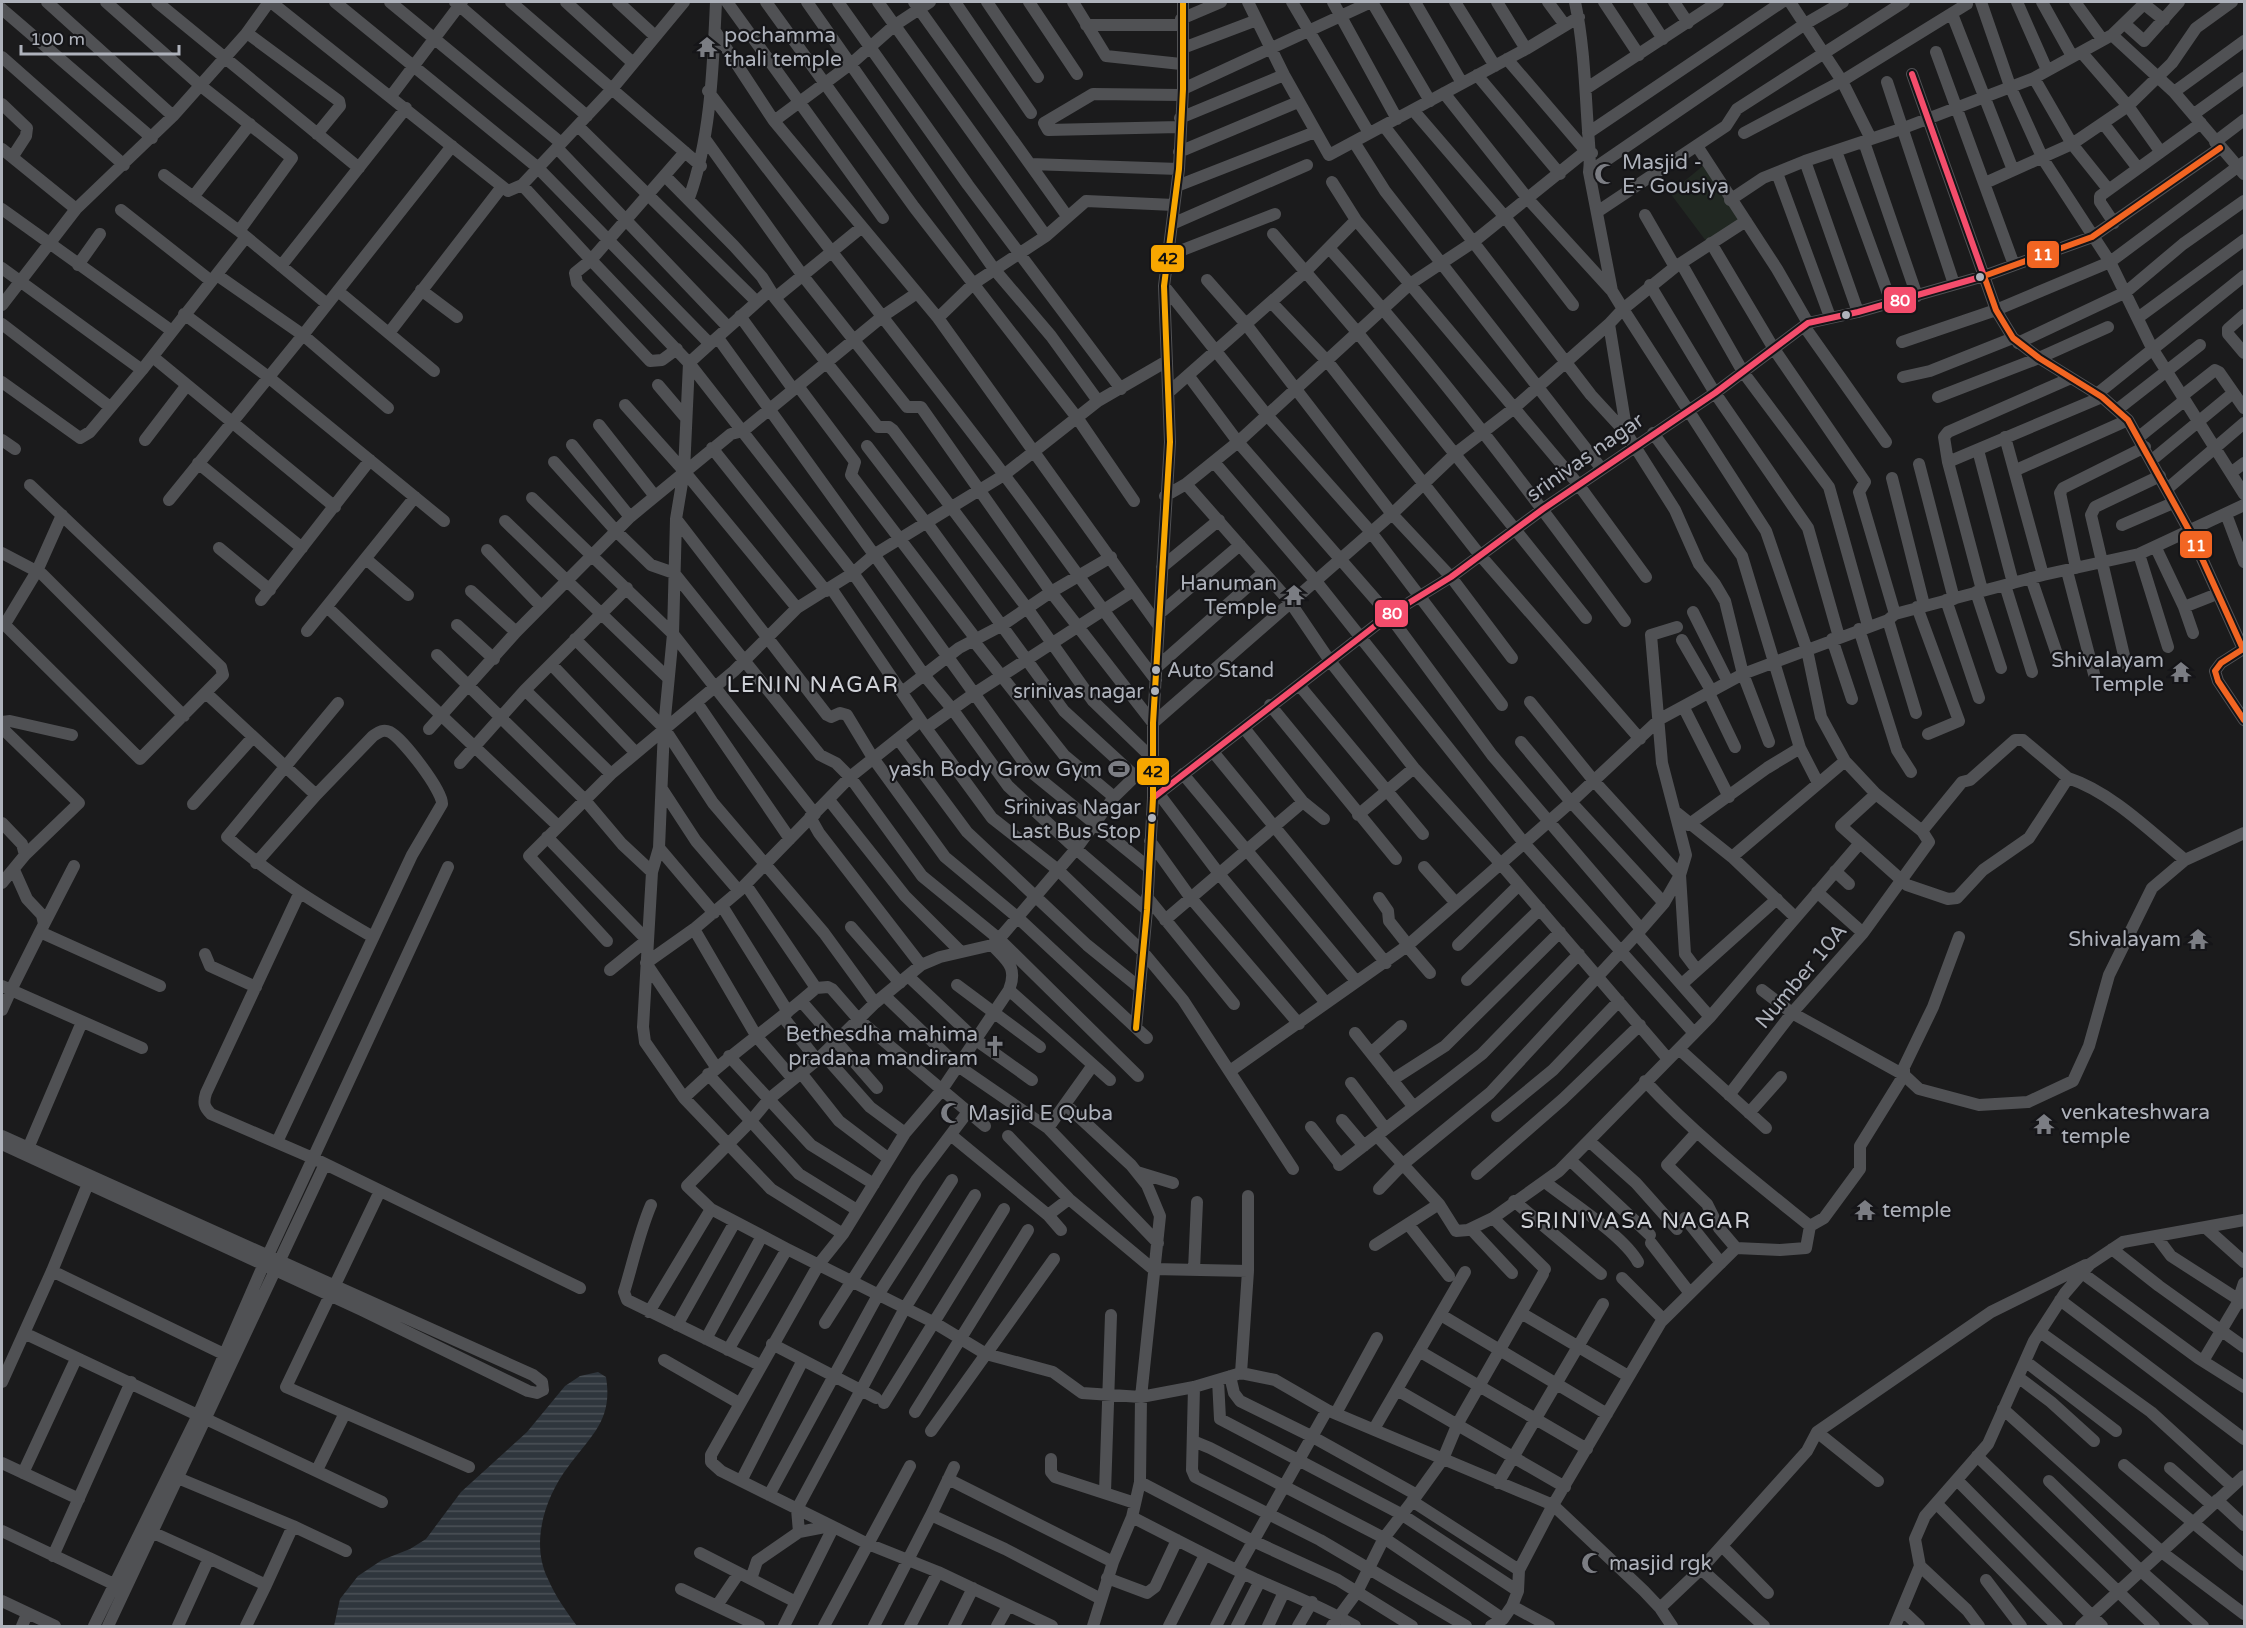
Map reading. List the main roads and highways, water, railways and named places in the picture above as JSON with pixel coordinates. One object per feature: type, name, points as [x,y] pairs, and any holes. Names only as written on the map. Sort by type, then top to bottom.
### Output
[{"type":"place","name":"pochamma thali temple","points":[[707,47]]},
{"type":"place","name":"Masjid - E- Gousiya","points":[[1605,174]]},
{"type":"place","name":"Hanuman Temple","points":[[1294,595]]},
{"type":"place","name":"Auto Stand","points":[[1156,670]]},
{"type":"place","name":"Shivalayam Temple","points":[[2181,672]]},
{"type":"place","name":"srinivas nagar","points":[[1155,691]]},
{"type":"place","name":"yash Body Grow Gym","points":[[1119,769]]},
{"type":"place","name":"Srinivas Nagar Last Bus Stop","points":[[1152,818]]},
{"type":"place","name":"Shivalayam","points":[[2198,939]]},
{"type":"place","name":"Bethesdha mahima pradana mandiram","points":[[995,1046]]},
{"type":"place","name":"Masjid E Quba","points":[[951,1113]]},
{"type":"place","name":"venkateshwara temple","points":[[2044,1124]]},
{"type":"place","name":"temple","points":[[1865,1210]]},
{"type":"place","name":"masjid rgk","points":[[1592,1563]]},
{"type":"district","name":"LENIN NAGAR","points":[[813,684]]},
{"type":"district","name":"SRINIVASA NAGAR","points":[[1636,1220]]}]
